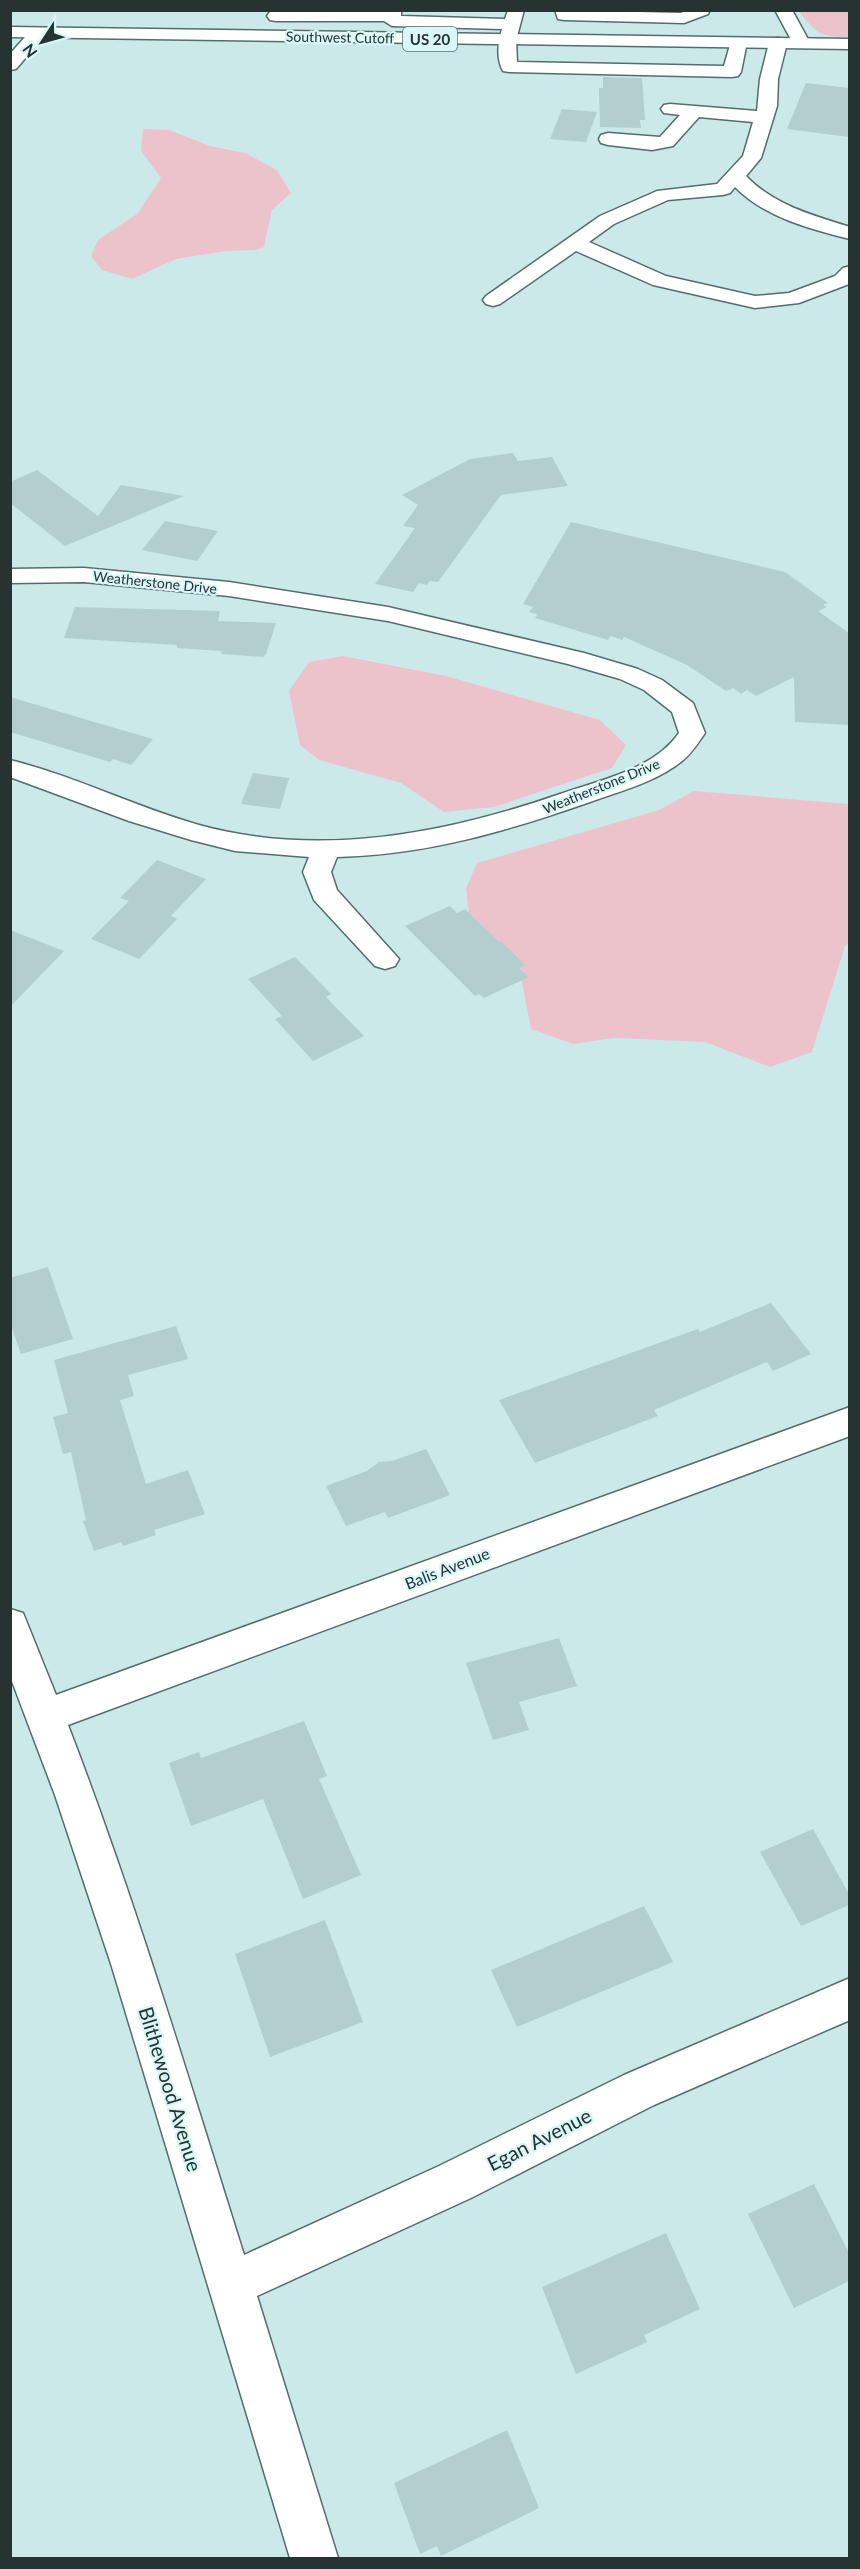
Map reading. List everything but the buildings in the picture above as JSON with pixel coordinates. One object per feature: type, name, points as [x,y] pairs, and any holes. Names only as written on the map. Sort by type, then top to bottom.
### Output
[{"type":"street","points":[[564,10],[564,15],[684,18],[702,10]]},
{"type":"street","points":[[783,10],[801,43]]},
{"type":"street","points":[[274,36],[276,13],[392,22]]},
{"type":"street","name":"Southwest Cutoff","points":[[10,33],[274,36],[392,22],[512,25],[738,42],[849,44]]},
{"type":"street","points":[[512,25],[509,67],[732,72],[738,42]]},
{"type":"street","points":[[10,65],[38,33]]},
{"type":"street","points":[[493,300],[607,220],[664,195],[723,189],[752,158],[768,106],[770,78],[778,43]]},
{"type":"street","points":[[670,109],[763,117]]},
{"type":"street","points":[[608,140],[652,144],[666,142],[694,111]]},
{"type":"street","points":[[735,176],[749,193],[790,215],[849,233]]},
{"type":"street","points":[[574,243],[660,281],[755,302],[792,299],[842,280],[849,272]]},
{"type":"street","name":"Weatherstone Drive","points":[[10,576],[95,576],[229,589],[388,614],[629,674],[666,694],[684,709],[692,733],[688,741],[669,759],[591,793],[525,816],[411,845],[326,850],[254,844],[217,838],[132,812],[10,768]]},
{"type":"street","points":[[326,850],[317,872],[324,893],[385,959]]},
{"type":"street","name":"Balis Avenue","points":[[45,1716],[306,1623],[545,1531],[849,1421]]},
{"type":"street","name":"Blithewood Avenue","points":[[10,1625],[75,1795],[133,1967],[314,2559]]},
{"type":"street","name":"Egan Avenue","points":[[231,2284],[454,2182],[639,2090],[849,1999]]},
{"type":"shaded area","points":[[798,11],[849,11],[849,37],[819,33]]},
{"type":"shaded area","points":[[143,129],[169,130],[210,146],[245,153],[277,170],[291,193],[272,210],[264,247],[256,250],[226,251],[176,259],[132,279],[102,270],[91,256],[98,240],[137,214],[161,178],[141,151]]},
{"type":"shaded area","points":[[343,656],[446,676],[600,720],[626,745],[612,768],[494,807],[444,812],[401,783],[319,760],[300,745],[289,691],[309,662]]},
{"type":"shaded area","points":[[694,791],[849,804],[849,943],[845,946],[812,1052],[770,1067],[705,1042],[614,1038],[573,1044],[531,1029],[522,982],[469,915],[466,888],[477,863],[659,810]]}]
